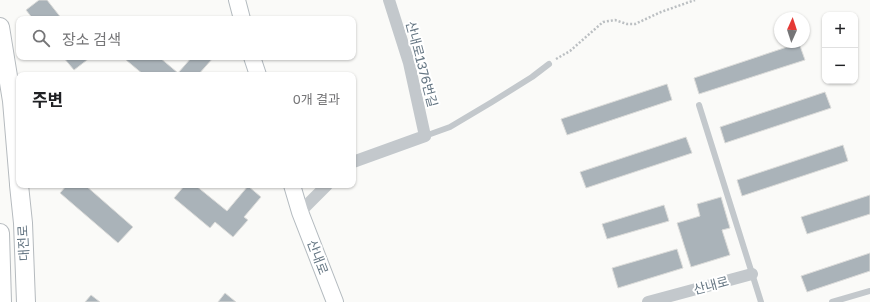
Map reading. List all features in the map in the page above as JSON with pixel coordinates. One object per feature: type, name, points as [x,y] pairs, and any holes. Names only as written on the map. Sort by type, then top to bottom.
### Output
[{"type":"main road","points":[[237,0],[241,16]]},
{"type":"main road","name":"대전로","points":[[0,27],[12,101],[16,148]]},
{"type":"main road","points":[[253,60],[257,72]]},
{"type":"main road","name":"대전로","points":[[19,188],[23,223],[26,302]]},
{"type":"main road","name":"산내로","points":[[293,188],[300,212],[335,302]]},
{"type":"main road","name":"대전로","points":[[0,233],[2,302]]},
{"type":"street","name":"산내로1376번길","points":[[389,0],[410,63],[425,136]]},
{"type":"street","points":[[356,161],[425,136]]},
{"type":"street","points":[[300,212],[324,188]]},
{"type":"street","name":"산내로","points":[[648,302],[752,274]]},
{"type":"lane","points":[[425,136],[450,127],[532,77],[549,64]]},
{"type":"lane","points":[[699,105],[761,302]]},
{"type":"lane","points":[[832,302],[870,291]]},
{"type":"path","points":[[549,64],[570,51],[603,22],[615,20],[627,24],[635,24],[661,12],[695,0]]},
{"type":"building","points":[[39,0],[47,0],[60,16],[31,16],[26,10]]},
{"type":"building","points":[[784,48],[801,48],[805,60],[699,94],[694,78]]},
{"type":"building","points":[[66,60],[87,60],[74,70]]},
{"type":"building","points":[[126,60],[163,60],[177,72],[140,72]]},
{"type":"building","points":[[189,60],[211,60],[201,72],[179,72]]},
{"type":"building","points":[[667,84],[672,100],[567,135],[561,119]]},
{"type":"building","points":[[825,92],[831,108],[725,143],[720,127]]},
{"type":"building","points":[[686,137],[692,153],[586,188],[580,172]]},
{"type":"building","points":[[843,145],[848,161],[742,196],[737,180]]},
{"type":"building","points":[[64,188],[88,188],[133,227],[118,243],[60,193]]},
{"type":"building","points":[[182,188],[199,188],[227,211],[246,188],[250,188],[261,197],[244,217],[248,220],[233,237],[215,222],[210,228],[174,198]]},
{"type":"building","points":[[870,195],[870,214],[807,234],[801,217]]},
{"type":"building","points":[[721,197],[730,228],[722,230],[730,255],[691,267],[677,223],[700,216],[697,204]]},
{"type":"building","points":[[664,205],[669,221],[607,239],[602,224]]},
{"type":"building","points":[[677,249],[683,268],[618,288],[612,268]]},
{"type":"building","points":[[870,253],[870,271],[807,292],[801,276]]},
{"type":"building","points":[[225,293],[236,302],[218,302]]},
{"type":"building","points":[[91,295],[100,302],[85,302]]}]
